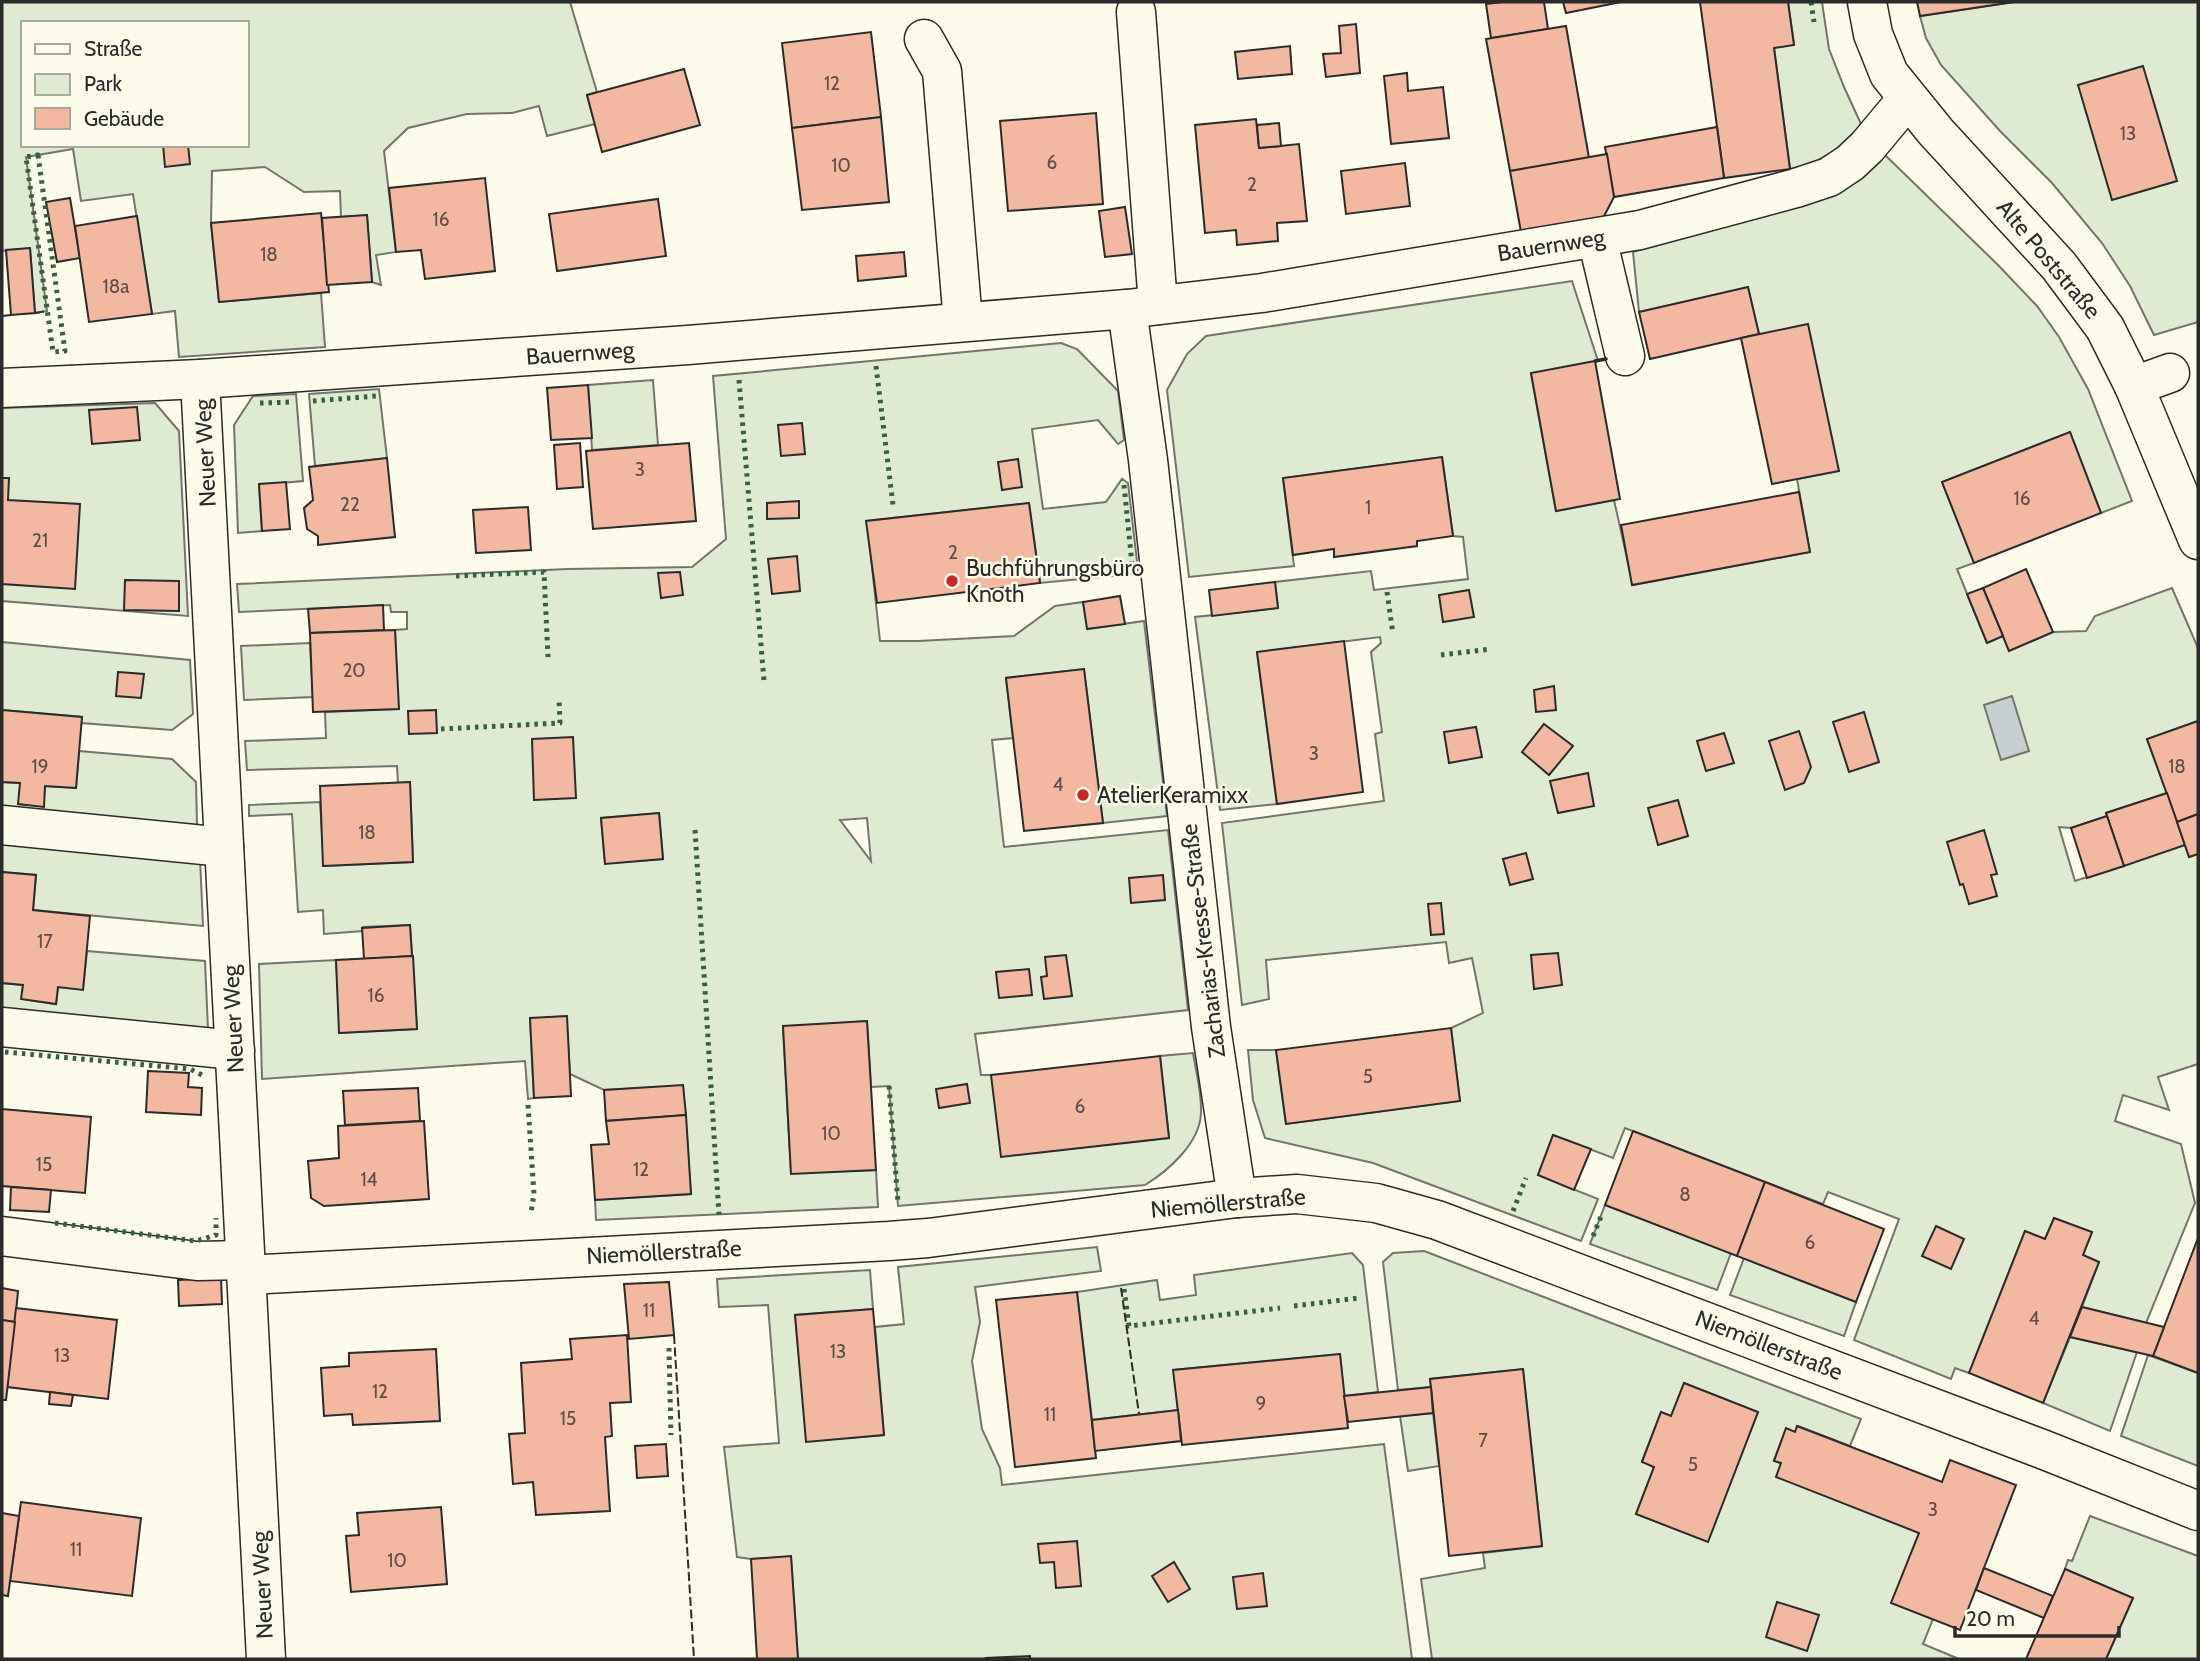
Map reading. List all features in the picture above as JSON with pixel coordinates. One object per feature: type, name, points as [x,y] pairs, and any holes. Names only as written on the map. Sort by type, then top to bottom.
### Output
[{"type":"street","name":"Alte Poststraße","points":[[1867,2],[1873,34],[1889,75],[2059,266],[2105,328],[2134,386],[2198,540]]},
{"type":"street","points":[[1136,12],[1142,307]]},
{"type":"street","points":[[924,39],[942,71],[963,322]]},
{"type":"street","name":"Bauernweg","points":[[2,388],[200,379],[688,345],[1142,307],[1262,293],[1640,230],[1796,188],[1829,177],[1850,163],[1908,99]]},
{"type":"street","points":[[1597,238],[1625,356]]},
{"type":"street","name":"Zacharias-Kresse-Straße","points":[[1142,307],[1148,460],[1211,1027],[1237,1198]]},
{"type":"street","points":[[2134,386],[2170,373]]},
{"type":"street","name":"Neuer Weg","points":[[200,379],[266,1659]]},
{"type":"street","points":[[2,825],[224,847]]},
{"type":"street","points":[[2,1027],[234,1050]]},
{"type":"street","name":"Niemöllerstraße","points":[[2,1236],[246,1268],[928,1238],[1237,1198],[1297,1194],[1338,1198],[1376,1203],[1437,1220],[2055,1454],[2198,1511]]},
{"type":"green space","points":[[2,2],[570,2],[597,92],[587,95],[595,124],[547,136],[539,106],[512,113],[467,114],[408,128],[384,151],[396,252],[376,255],[381,285],[372,282],[367,215],[341,217],[340,191],[304,192],[265,167],[212,171],[211,223],[219,302],[321,293],[325,347],[179,357],[175,311],[152,314],[133,194],[81,201],[73,149],[26,157],[47,311],[35,313],[30,248],[2,251]]},
{"type":"green space","points":[[1788,2],[1822,2],[1829,49],[1861,124],[1847,145],[1807,166],[1790,169],[1774,48],[1794,44]]},
{"type":"green space","points":[[2014,2],[2198,2],[2198,322],[2154,335],[2130,286],[2102,243],[2052,183],[2000,131],[1941,65],[1926,38],[1920,16]]},
{"type":"green space","points":[[1883,153],[2037,306],[2059,337],[2088,389],[2132,501],[2101,513],[2070,432],[1942,482],[1974,563],[1957,569],[1987,643],[2003,636],[2009,651],[2053,632],[2086,631],[2095,616],[2172,588],[2198,648],[2198,721],[2147,739],[2167,793],[2106,813],[2107,816],[2071,828],[2059,827],[2075,881],[2185,845],[2189,857],[2198,854],[2198,1064],[2158,1077],[2169,1110],[2123,1095],[2115,1121],[2181,1144],[2195,1203],[2146,1323],[2082,1307],[2099,1262],[2083,1255],[2092,1232],[2054,1218],[2045,1239],[2025,1231],[1969,1373],[1955,1368],[1951,1379],[1854,1340],[1899,1219],[1828,1192],[1823,1204],[1625,1128],[1613,1158],[1553,1135],[1538,1175],[1598,1199],[1581,1241],[1373,1163],[1265,1138],[1253,1100],[1248,1050],[1276,1050],[1286,1124],[1460,1101],[1451,1028],[1483,1013],[1472,958],[1449,963],[1446,942],[1266,960],[1269,999],[1242,1005],[1222,823],[1384,801],[1375,734],[1382,732],[1371,652],[1381,643],[1380,637],[1257,652],[1277,804],[1220,810],[1195,617],[1278,608],[1275,582],[1371,571],[1374,590],[1468,579],[1463,537],[1453,536],[1442,457],[1283,478],[1294,566],[1189,577],[1167,390],[1187,354],[1206,336],[1572,281],[1598,361],[1531,374],[1556,511],[1614,500],[1633,585],[1810,552],[1797,479],[1838,471],[1759,334],[1748,288],[1639,312],[1633,252],[1827,194]]},
{"type":"green space","points":[[1061,343],[1077,349],[1118,391],[1124,440],[1118,444],[1098,420],[1032,429],[1043,509],[1106,502],[1122,479],[1128,483],[1138,570],[1133,574],[1040,583],[1029,503],[867,521],[880,641],[1014,636],[1055,606],[1083,602],[1088,629],[1144,621],[1167,816],[1103,823],[1084,669],[1006,678],[1013,738],[992,740],[1004,847],[1168,830],[1188,1010],[975,1034],[981,1075],[991,1075],[1169,1137],[1160,1056],[1193,1053],[1201,1098],[1201,1113],[1195,1135],[1181,1155],[1145,1185],[898,1206],[889,1086],[871,1087],[867,1021],[783,1027],[791,1173],[876,1170],[878,1207],[596,1220],[595,1200],[691,1194],[683,1086],[604,1090],[570,1074],[566,1016],[530,1019],[534,1098],[528,1099],[525,1061],[262,1079],[259,964],[336,960],[340,1033],[417,1029],[410,925],[363,927],[363,931],[324,934],[323,910],[298,912],[292,814],[249,816],[249,805],[320,802],[324,866],[413,862],[410,782],[398,783],[397,766],[247,770],[245,741],[326,738],[325,712],[398,709],[395,630],[407,629],[407,612],[391,612],[390,605],[239,612],[237,584],[567,569],[692,567],[726,539],[713,376]],"holes":[[[659,813],[663,859],[605,863],[601,818]],[[867,818],[871,861],[840,820]]]},
{"type":"green space","points":[[653,380],[658,445],[592,450],[588,385]]},
{"type":"green space","points":[[379,389],[387,458],[315,466],[309,394]]},
{"type":"green space","points":[[296,394],[303,481],[259,485],[262,531],[238,533],[234,425],[253,396]]},
{"type":"green space","points":[[155,403],[179,431],[188,616],[2,601],[2,408]]},
{"type":"green space","points":[[2,642],[190,660],[193,714],[172,730],[81,723],[82,717],[2,710]]},
{"type":"green space","points":[[310,643],[313,697],[244,700],[241,646]]},
{"type":"green space","points":[[79,751],[172,759],[196,782],[197,825],[2,809],[2,782],[20,783],[19,804],[43,806],[45,786],[76,788]]},
{"type":"green space","points":[[2,838],[200,858],[203,926],[33,910],[36,875],[3,872],[2,878]]},
{"type":"green space","points":[[87,951],[205,961],[208,1029],[2,1013],[2,983],[23,985],[22,999],[56,1004],[58,987],[83,989]]},
{"type":"green space","points":[[1605,1205],[1731,1253],[1717,1290],[1590,1244]]},
{"type":"green space","points":[[1097,1247],[1101,1271],[975,1287],[980,1322],[972,1361],[982,1429],[1000,1468],[1002,1485],[1384,1444],[1412,1659],[798,1659],[791,1557],[737,1557],[724,1447],[779,1443],[768,1305],[719,1307],[717,1279],[870,1270],[873,1309],[795,1315],[807,1441],[884,1435],[875,1327],[904,1324],[898,1267]]},
{"type":"green space","points":[[1424,1251],[1861,1419],[1850,1446],[1798,1426],[1795,1432],[1786,1429],[1774,1460],[1919,1533],[1892,1603],[1933,1619],[1923,1644],[1959,1659],[1432,1659],[1421,1579],[1485,1568],[1483,1553],[1542,1546],[1523,1369],[1430,1379],[1431,1387],[1398,1390],[1383,1262],[1393,1253]],"holes":[[[1684,1383],[1758,1412],[1707,1541],[1636,1514],[1654,1467],[1642,1461],[1661,1412],[1671,1416]]]},
{"type":"green space","points":[[1352,1253],[1363,1265],[1378,1392],[1344,1396],[1340,1354],[1174,1370],[1178,1410],[1092,1420],[1077,1292],[1157,1280],[1160,1300],[1196,1295],[1194,1275]]},
{"type":"green space","points":[[1744,1258],[1856,1302],[1844,1336],[1730,1295]]},
{"type":"green space","points":[[2070,1337],[2137,1352],[2110,1431],[2043,1403]]},
{"type":"green space","points":[[2148,1355],[2198,1373],[2198,1466],[2121,1436]]},
{"type":"green space","points":[[1433,1413],[1439,1466],[1408,1471],[1400,1416]]},
{"type":"green space","points":[[2090,1516],[2198,1556],[2198,1659],[2106,1659],[2133,1598],[2065,1569],[2068,1560],[2072,1561]]},
{"type":"shaded area","points":[[2012,696],[2029,751],[2001,760],[1984,705]]},
{"type":"building","points":[[1544,2],[1548,29],[1491,38],[1486,4]]},
{"type":"building","points":[[1563,2],[1621,2],[1566,13]]},
{"type":"building","points":[[1700,2],[1788,2],[1794,45],[1774,48],[1790,169],[1724,178]]},
{"type":"building","points":[[1917,2],[2014,2],[1920,16]]},
{"type":"building","points":[[1356,24],[1360,73],[1326,77],[1323,54],[1341,53],[1339,26]]},
{"type":"building","points":[[1566,26],[1589,158],[1510,171],[1486,39]]},
{"type":"building","points":[[871,32],[881,117],[792,128],[782,43]]},
{"type":"building","points":[[1290,46],[1292,74],[1238,79],[1235,52]]},
{"type":"building","points":[[2143,66],[2177,181],[2112,200],[2078,85]]},
{"type":"building","points":[[684,69],[700,125],[602,152],[587,95]]},
{"type":"building","points":[[1407,73],[1408,91],[1443,87],[1449,138],[1391,144],[1384,76]]},
{"type":"building","points":[[1096,113],[1103,204],[1008,211],[1000,121]]},
{"type":"building","points":[[881,117],[889,202],[802,210],[792,128]]},
{"type":"building","points":[[1256,119],[1259,148],[1299,144],[1307,221],[1277,223],[1278,241],[1237,245],[1236,230],[1205,233],[1195,125]]},
{"type":"building","points":[[1279,123],[1281,146],[1259,148],[1257,125]]},
{"type":"building","points":[[1717,127],[1724,178],[1614,197],[1605,147]]},
{"type":"building","points":[[163,147],[188,147],[190,164],[165,167]]},
{"type":"building","points":[[1607,154],[1614,197],[1603,218],[1521,232],[1510,171]]},
{"type":"building","points":[[1405,163],[1410,206],[1346,214],[1341,171]]},
{"type":"building","points":[[485,178],[495,271],[425,279],[421,250],[396,252],[389,188]]},
{"type":"building","points":[[70,198],[80,258],[57,262],[46,202]]},
{"type":"building","points":[[658,199],[666,256],[557,271],[549,214]]},
{"type":"building","points":[[1125,207],[1132,254],[1105,257],[1099,211]]},
{"type":"building","points":[[321,213],[329,292],[219,302],[211,223]]},
{"type":"building","points":[[367,215],[372,282],[327,285],[322,218]]},
{"type":"building","points":[[137,216],[152,314],[89,322],[75,226]]},
{"type":"building","points":[[30,248],[35,313],[11,315],[6,250]]},
{"type":"building","points":[[904,252],[906,276],[858,281],[856,256]]},
{"type":"building","points":[[1748,287],[1759,334],[1650,359],[1639,312]]},
{"type":"building","points":[[1808,324],[1839,471],[1772,484],[1741,338]]},
{"type":"building","points":[[1595,361],[1620,499],[1556,511],[1531,373]]},
{"type":"building","points":[[588,385],[592,438],[551,440],[547,388]]},
{"type":"building","points":[[137,407],[140,440],[92,444],[89,410]]},
{"type":"building","points":[[802,423],[805,454],[781,456],[778,425]]},
{"type":"building","points":[[2070,432],[2101,513],[1974,563],[1942,482]]},
{"type":"building","points":[[580,443],[583,487],[557,489],[554,445]]},
{"type":"building","points":[[689,443],[696,521],[593,529],[586,451]]},
{"type":"building","points":[[1442,457],[1453,536],[1417,541],[1417,546],[1334,557],[1334,549],[1293,555],[1283,478]]},
{"type":"building","points":[[387,458],[395,537],[318,545],[318,536],[307,529],[304,508],[313,500],[309,467]]},
{"type":"building","points":[[1018,459],[1022,487],[1002,490],[998,462]]},
{"type":"building","points":[[2,478],[9,478],[8,500],[80,504],[75,589],[2,584]]},
{"type":"building","points":[[286,482],[290,529],[262,531],[259,484]]},
{"type":"building","points":[[1799,492],[1810,552],[1632,585],[1621,525]]},
{"type":"building","points":[[799,501],[799,518],[767,519],[767,503]]},
{"type":"building","points":[[1029,503],[1040,583],[877,603],[866,521]]},
{"type":"building","points":[[528,507],[531,550],[476,553],[473,510]]},
{"type":"building","points":[[797,556],[800,591],[772,594],[768,559]]},
{"type":"building","points":[[2026,569],[2053,632],[2009,651],[1983,588]]},
{"type":"building","points":[[680,572],[683,595],[661,598],[658,573]]},
{"type":"building","points":[[125,580],[179,581],[179,611],[124,610]]},
{"type":"building","points":[[1275,582],[1278,608],[1212,616],[1209,590]]},
{"type":"building","points":[[1983,588],[2003,636],[1987,643],[1967,594]]},
{"type":"building","points":[[1469,590],[1474,617],[1443,622],[1439,595]]},
{"type":"building","points":[[1120,596],[1125,624],[1087,629],[1083,602]]},
{"type":"building","points":[[383,605],[384,630],[310,633],[308,609]]},
{"type":"building","points":[[395,630],[399,709],[313,712],[310,633]]},
{"type":"building","points":[[1344,641],[1363,792],[1277,804],[1257,652]]},
{"type":"building","points":[[1084,669],[1103,823],[1024,831],[1006,678]]},
{"type":"building","points":[[118,672],[144,674],[141,698],[116,696]]},
{"type":"building","points":[[1554,686],[1556,710],[1536,712],[1534,690]]},
{"type":"building","points":[[2,710],[82,717],[76,788],[45,786],[44,807],[18,804],[20,783],[2,782]]},
{"type":"building","points":[[436,710],[437,733],[409,734],[408,711]]},
{"type":"building","points":[[1864,712],[1879,762],[1849,772],[1833,722]]},
{"type":"building","points":[[2198,721],[2198,814],[2177,822],[2147,739]]},
{"type":"building","points":[[1544,724],[1573,746],[1549,775],[1522,752]]},
{"type":"building","points":[[1476,727],[1482,757],[1449,763],[1444,732]]},
{"type":"building","points":[[1799,731],[1811,767],[1804,783],[1785,790],[1769,741]]},
{"type":"building","points":[[1724,733],[1734,763],[1706,771],[1697,741]]},
{"type":"building","points":[[573,737],[576,798],[534,800],[532,739]]},
{"type":"building","points":[[1588,773],[1594,806],[1558,813],[1550,781]]},
{"type":"building","points":[[410,782],[413,862],[323,866],[320,786]]},
{"type":"building","points":[[2167,793],[2185,845],[2124,866],[2106,813]]},
{"type":"building","points":[[1678,800],[1688,836],[1658,845],[1648,808]]},
{"type":"building","points":[[659,813],[663,859],[605,864],[601,818]]},
{"type":"building","points":[[2198,814],[2198,854],[2189,857],[2177,822]]},
{"type":"building","points":[[2107,816],[2124,866],[2087,878],[2071,828]]},
{"type":"building","points":[[1984,830],[1997,874],[1991,875],[1997,896],[1969,904],[1963,884],[1960,885],[1947,842]]},
{"type":"building","points":[[1526,853],[1533,879],[1510,885],[1503,859]]},
{"type":"building","points":[[2,872],[36,875],[33,910],[90,916],[83,990],[58,987],[56,1004],[21,999],[23,985],[2,983]]},
{"type":"building","points":[[1163,875],[1165,900],[1131,903],[1129,878]]},
{"type":"building","points":[[1441,903],[1444,934],[1431,935],[1428,904]]},
{"type":"building","points":[[410,925],[412,956],[364,959],[362,928]]},
{"type":"building","points":[[1558,953],[1562,985],[1534,989],[1531,955]]},
{"type":"building","points":[[1066,955],[1072,996],[1044,999],[1041,977],[1047,976],[1045,957]]},
{"type":"building","points":[[413,956],[417,1029],[339,1033],[336,960]]},
{"type":"building","points":[[1029,969],[1032,995],[999,998],[996,972]]},
{"type":"building","points":[[567,1016],[571,1096],[534,1098],[530,1018]]},
{"type":"building","points":[[867,1021],[876,1170],[791,1174],[783,1026]]},
{"type":"building","points":[[1451,1028],[1460,1101],[1286,1124],[1276,1050]]},
{"type":"building","points":[[1160,1056],[1169,1138],[1001,1157],[991,1075]]},
{"type":"building","points":[[148,1071],[189,1073],[188,1087],[202,1088],[201,1115],[146,1112]]},
{"type":"building","points":[[967,1084],[970,1103],[939,1108],[936,1089]]},
{"type":"building","points":[[683,1085],[686,1115],[606,1121],[604,1090]]},
{"type":"building","points":[[418,1088],[420,1121],[345,1125],[343,1091]]},
{"type":"building","points":[[2,1109],[91,1117],[85,1193],[2,1186]]},
{"type":"building","points":[[686,1115],[691,1194],[595,1200],[591,1145],[609,1144],[606,1121]]},
{"type":"building","points":[[424,1121],[429,1199],[324,1206],[311,1198],[308,1161],[339,1158],[338,1126]]},
{"type":"building","points":[[1633,1131],[1765,1182],[1737,1256],[1605,1205]]},
{"type":"building","points":[[1553,1135],[1591,1149],[1574,1190],[1538,1175]]},
{"type":"building","points":[[1765,1182],[1884,1229],[1856,1302],[1737,1256]]},
{"type":"building","points":[[11,1187],[51,1190],[49,1212],[10,1210]]},
{"type":"building","points":[[2054,1218],[2092,1232],[2083,1255],[2099,1262],[2043,1403],[1969,1373],[2025,1231],[2045,1239]]},
{"type":"building","points":[[1936,1226],[1964,1239],[1951,1269],[1922,1256]]},
{"type":"building","points":[[2198,1238],[2198,1373],[2153,1356]]},
{"type":"building","points":[[221,1278],[222,1304],[179,1306],[178,1280]]},
{"type":"building","points":[[669,1282],[674,1335],[629,1339],[624,1284]]},
{"type":"building","points":[[2,1288],[18,1291],[15,1322],[2,1320]]},
{"type":"building","points":[[1077,1292],[1096,1458],[1015,1467],[996,1300]]},
{"type":"building","points":[[2082,1307],[2164,1327],[2153,1356],[2070,1337]]},
{"type":"building","points":[[16,1308],[117,1320],[108,1399],[7,1387]]},
{"type":"building","points":[[873,1309],[884,1435],[806,1442],[795,1315]]},
{"type":"building","points":[[2,1320],[15,1322],[6,1400],[2,1400]]},
{"type":"building","points":[[627,1335],[631,1402],[610,1403],[612,1436],[605,1437],[610,1511],[536,1515],[533,1482],[513,1484],[509,1434],[525,1433],[521,1363],[572,1359],[570,1339]]},
{"type":"building","points":[[436,1349],[440,1421],[353,1425],[352,1414],[324,1416],[321,1368],[349,1366],[349,1353]]},
{"type":"building","points":[[1340,1354],[1348,1428],[1182,1445],[1173,1370]]},
{"type":"building","points":[[1523,1369],[1542,1546],[1449,1556],[1430,1379]]},
{"type":"building","points":[[1684,1383],[1758,1412],[1708,1542],[1636,1514],[1654,1467],[1642,1462],[1661,1412],[1671,1416]]},
{"type":"building","points":[[1431,1387],[1433,1413],[1348,1422],[1344,1396]]},
{"type":"building","points":[[50,1392],[73,1395],[71,1406],[49,1404]]},
{"type":"building","points":[[1178,1410],[1181,1441],[1095,1451],[1092,1420]]},
{"type":"building","points":[[1797,1426],[1942,1482],[1950,1460],[2016,1485],[1960,1630],[1891,1603],[1919,1533],[1776,1477],[1781,1463],[1774,1461],[1786,1428],[1795,1432]]},
{"type":"building","points":[[666,1444],[668,1476],[637,1478],[635,1446]]},
{"type":"building","points":[[21,1502],[141,1518],[132,1596],[10,1581]]},
{"type":"building","points":[[441,1507],[447,1584],[351,1592],[346,1536],[359,1535],[357,1513]]},
{"type":"building","points":[[2,1513],[19,1516],[8,1596],[2,1595]]},
{"type":"building","points":[[1077,1541],[1081,1586],[1056,1588],[1054,1562],[1040,1563],[1038,1544]]},
{"type":"building","points":[[791,1556],[798,1659],[757,1659],[751,1559]]},
{"type":"building","points":[[1174,1562],[1190,1589],[1168,1602],[1152,1576]]},
{"type":"building","points":[[1984,1568],[2053,1596],[2044,1618],[1976,1590]]},
{"type":"building","points":[[2065,1569],[2133,1598],[2106,1659],[2026,1659]]},
{"type":"building","points":[[1263,1573],[1267,1606],[1237,1609],[1233,1577]]},
{"type":"building","points":[[1777,1602],[1819,1615],[1807,1651],[1766,1637]]},
{"type":"building","points":[[1030,1656],[1030,1659],[986,1659],[986,1658]]},
{"type":"hedge","points":[[1811,2],[1814,22]]},
{"type":"hedge","points":[[38,155],[65,351],[53,352],[26,157],[38,155]]},
{"type":"hedge","points":[[876,366],[893,505]]},
{"type":"hedge","points":[[739,380],[764,681]]},
{"type":"hedge","points":[[313,401],[376,396]]},
{"type":"hedge","points":[[260,403],[293,402]]},
{"type":"hedge","points":[[1124,485],[1133,574]]},
{"type":"hedge","points":[[456,576],[544,572],[548,657]]},
{"type":"hedge","points":[[1387,592],[1393,634]]},
{"type":"hedge","points":[[1441,655],[1491,649]]},
{"type":"hedge","points":[[441,729],[560,723],[559,699]]},
{"type":"hedge","points":[[695,830],[719,1215]]},
{"type":"hedge","points":[[5,1052],[190,1069],[206,1077]]},
{"type":"hedge","points":[[889,1086],[898,1203]]},
{"type":"hedge","points":[[528,1105],[534,1194],[531,1213]]},
{"type":"hedge","points":[[1513,1211],[1526,1178]]},
{"type":"hedge","points":[[1593,1236],[1602,1214]]},
{"type":"hedge","points":[[55,1223],[196,1241],[216,1235],[216,1218]]},
{"type":"hedge","points":[[1124,1289],[1129,1326],[1280,1308]]},
{"type":"hedge","points":[[1294,1306],[1359,1298]]},
{"type":"hedge","points":[[669,1348],[671,1435]]},
{"type":"fence","points":[[35,313],[47,311]]},
{"type":"fence","points":[[2,316],[11,315]]},
{"type":"fence","points":[[1121,1288],[1139,1414]]},
{"type":"fence","points":[[674,1335],[694,1659]]},
{"type":"wall","points":[[1595,361],[1606,359]]},
{"type":"place","name":"Buchführungsbüro Knoth","points":[[952,581]]},
{"type":"place","name":"AtelierKeramixx","points":[[1083,795]]}]
